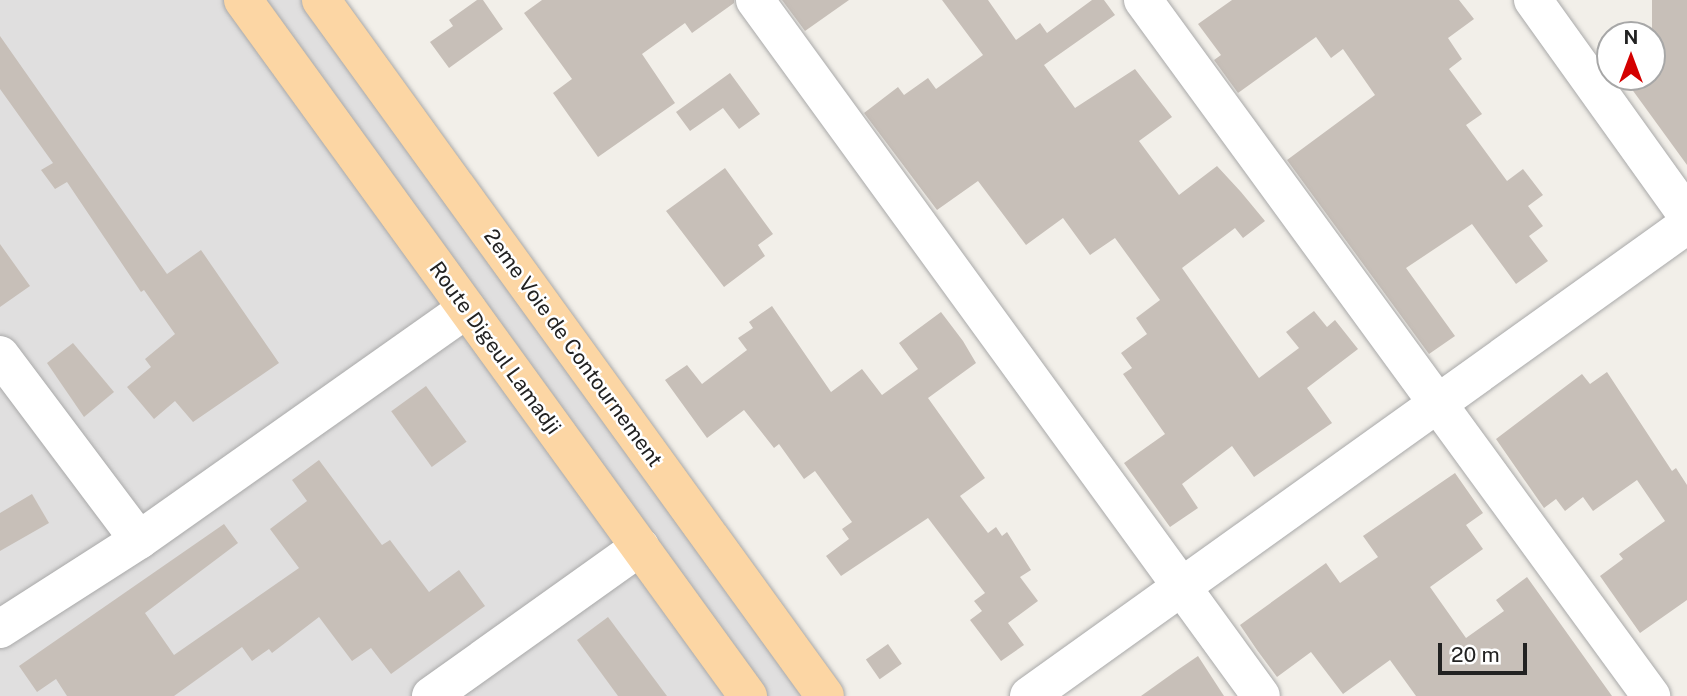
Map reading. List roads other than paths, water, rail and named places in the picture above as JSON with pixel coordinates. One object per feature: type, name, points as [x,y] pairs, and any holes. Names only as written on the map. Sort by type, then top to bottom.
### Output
[{"type":"main road","name":"Route Digeul Lamadji","points":[[243,0],[748,696]]},
{"type":"main road","name":"2eme Voie de Contournement","points":[[321,0],[825,696]]},
{"type":"street","points":[[755,0],[1261,696]]},
{"type":"street","points":[[1143,0],[1434,403],[1651,696]]},
{"type":"street","points":[[1532,0],[1687,215]]},
{"type":"street","points":[[1029,696],[1434,403],[1687,225]]},
{"type":"street","points":[[0,629],[139,540],[467,309]]},
{"type":"street","points":[[0,355],[139,540]]},
{"type":"street","points":[[431,696],[640,547]]}]
